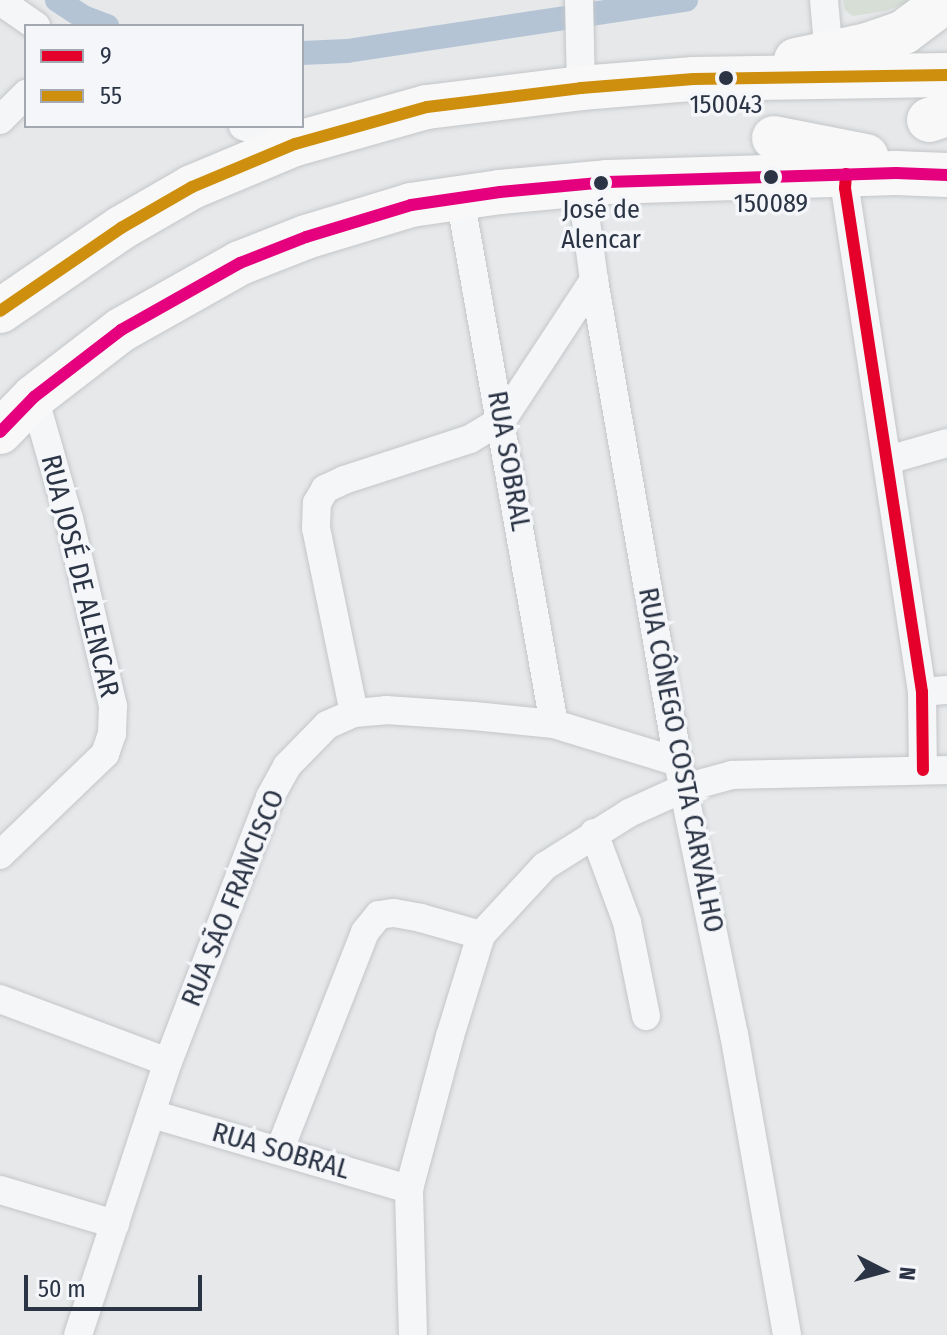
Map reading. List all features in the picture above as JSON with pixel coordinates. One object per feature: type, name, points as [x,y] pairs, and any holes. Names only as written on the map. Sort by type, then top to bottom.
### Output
[{"type":"highway","points":[[830,67],[867,45],[904,32],[947,0]]},
{"type":"highway","points":[[0,311],[121,228],[192,187],[295,144],[427,107],[581,88],[830,67],[947,75]]},
{"type":"highway","points":[[774,138],[947,175]]},
{"type":"highway","points":[[0,432],[34,397],[121,330],[240,263],[360,219],[411,205],[581,184],[846,174],[947,175]]},
{"type":"street","points":[[824,0],[830,67]]},
{"type":"street","points":[[0,1],[33,24]]},
{"type":"street","points":[[579,13],[581,88]]},
{"type":"street","points":[[0,120],[24,96]]},
{"type":"street","points":[[249,128],[295,144]]},
{"type":"street","points":[[413,1335],[409,1189],[481,935],[545,866],[681,775],[935,770],[934,691],[888,460],[845,188],[846,174]]},
{"type":"street","name":"RUA CÔNEGO COSTA CARVALHO","points":[[581,184],[594,280],[681,775],[731,1020],[787,1335]]},
{"type":"street","name":"RUA SOBRAL","points":[[460,198],[554,724]]},
{"type":"street","points":[[354,713],[316,528],[317,503],[325,489],[344,480],[470,439],[502,420],[594,280]]},
{"type":"street","name":"RUA JOSÉ DE ALENCAR","points":[[0,855],[105,754],[112,734],[113,706],[69,519],[34,397]]},
{"type":"street","points":[[888,460],[947,443]]},
{"type":"street","name":"RUA SÃO FRANCISCO","points":[[78,1335],[168,1062],[270,797],[287,766],[327,725],[354,713],[386,710],[554,724],[681,775]]},
{"type":"street","points":[[594,833],[627,922],[646,1016]]},
{"type":"street","points":[[280,1149],[365,932],[379,915],[394,913],[421,918],[481,935]]},
{"type":"street","points":[[0,999],[168,1062]]},
{"type":"street","name":"RUA SOBRAL","points":[[152,1114],[409,1189]]},
{"type":"street","points":[[0,1190],[115,1224]]},
{"type":"shaded area","points":[[843,0],[913,0],[885,11],[853,16],[845,10]]},
{"type":"waterway","points":[[57,0],[83,17],[102,24]]},
{"type":"waterway","points":[[304,53],[347,51],[686,0]]},
{"type":"transit line","name":"55","points":[[0,311],[121,228],[192,187],[295,144],[427,107],[581,88],[694,79],[947,75]]},
{"type":"transit line","points":[[0,432],[34,397],[121,330],[240,263],[306,237],[411,205],[500,192],[607,182],[896,173],[947,175]]},
{"type":"transit line","name":"9","points":[[846,174],[845,188],[922,692],[923,770]]},
{"type":"place","name":"150043","points":[[726,78]]},
{"type":"place","name":"150089","points":[[771,177]]},
{"type":"place","name":"José de Alencar","points":[[601,183]]}]
